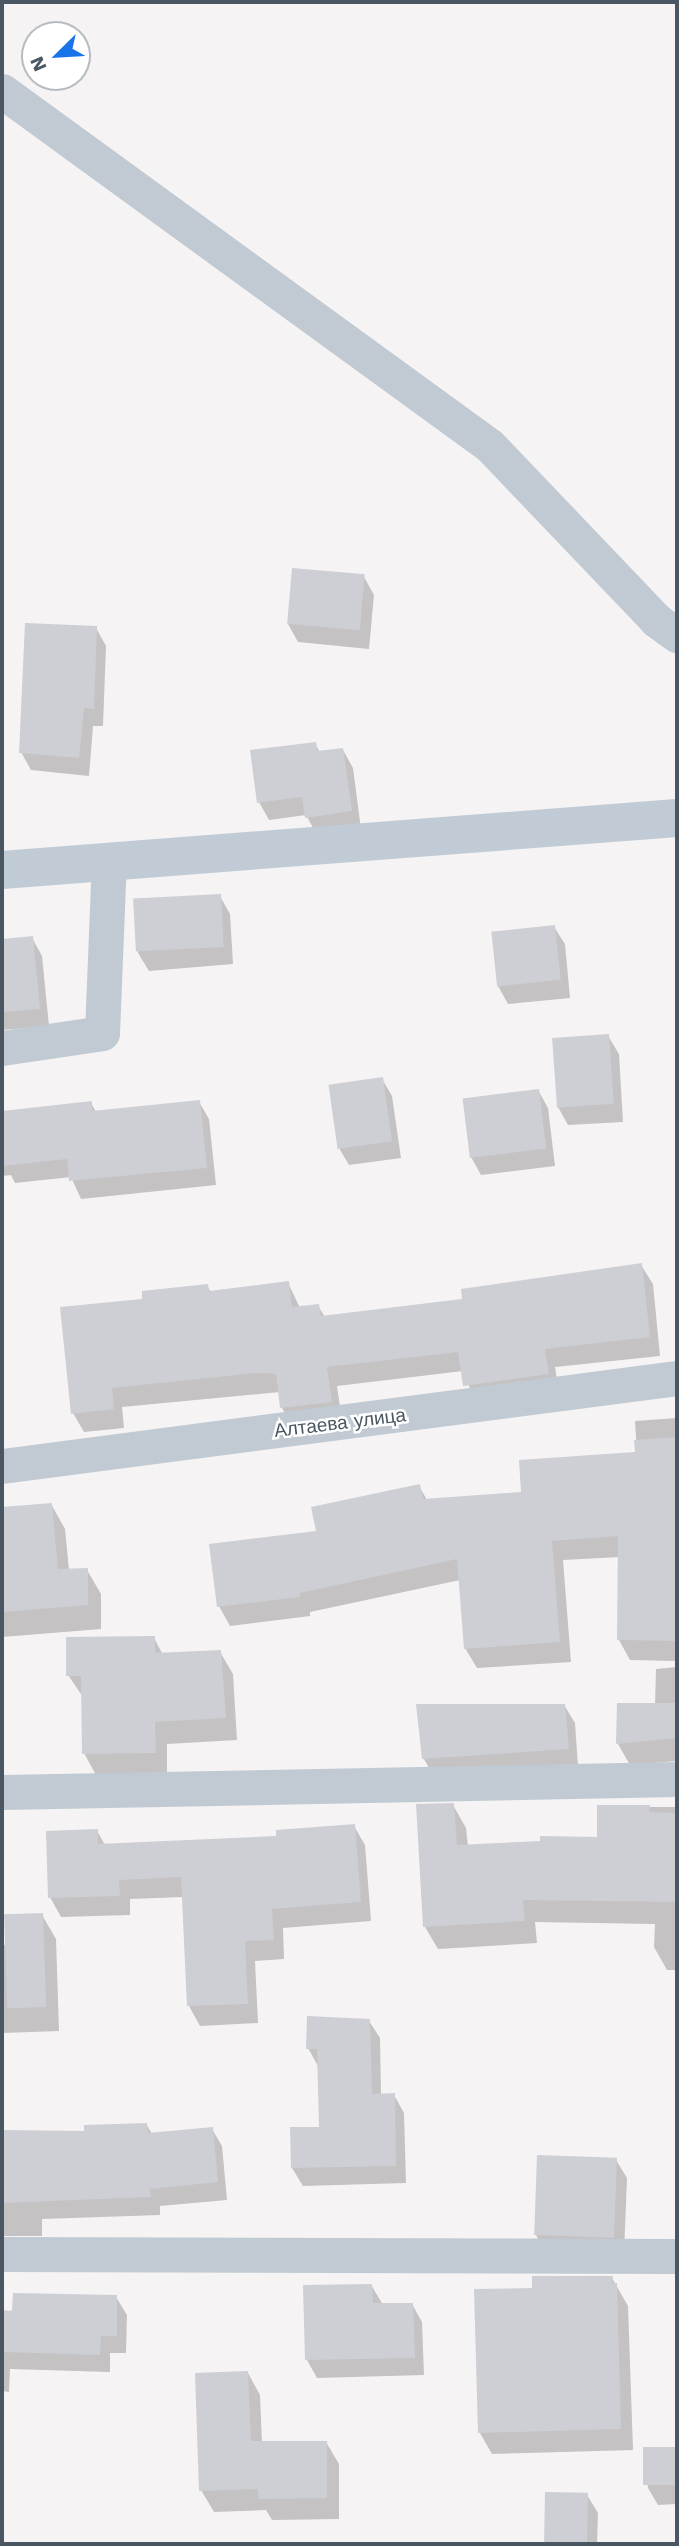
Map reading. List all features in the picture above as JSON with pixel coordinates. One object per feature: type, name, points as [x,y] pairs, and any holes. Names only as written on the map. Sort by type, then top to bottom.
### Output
[{"type":"street","points":[[2,91],[490,446],[656,620],[677,635]]},
{"type":"street","points":[[2,870],[677,818]]},
{"type":"street","points":[[2,1048],[102,1033],[110,861]]},
{"type":"street","name":"Алтаева улица","points":[[2,1466],[677,1378]]},
{"type":"street","points":[[2,1792],[677,1779]]},
{"type":"street","points":[[2,2255],[677,2256]]},
{"type":"building","points":[[292,568],[365,574],[360,630],[287,624]]},
{"type":"building","points":[[25,623],[97,626],[94,709],[84,708],[79,758],[19,753]]},
{"type":"building","points":[[316,742],[317,751],[343,748],[352,811],[305,818],[302,797],[257,803],[250,750]]},
{"type":"building","points":[[221,894],[224,947],[136,952],[133,899]]},
{"type":"building","points":[[555,925],[561,980],[497,986],[491,932]]},
{"type":"building","points":[[33,936],[40,1009],[2,1012],[2,939]]},
{"type":"building","points":[[609,1034],[614,1104],[557,1108],[552,1038]]},
{"type":"building","points":[[383,1077],[392,1141],[338,1149],[329,1085]]},
{"type":"building","points":[[539,1089],[546,1149],[470,1158],[463,1098]]},
{"type":"building","points":[[200,1100],[207,1168],[69,1181],[67,1159],[3,1166],[2,1111],[92,1101],[92,1111]]},
{"type":"building","points":[[642,1263],[650,1337],[545,1349],[549,1374],[463,1386],[458,1352],[327,1367],[332,1402],[280,1408],[276,1374],[256,1373],[112,1388],[114,1409],[71,1414],[60,1307],[142,1299],[142,1291],[208,1284],[209,1291],[289,1281],[292,1307],[319,1304],[321,1316],[462,1299],[461,1289]]},
{"type":"building","points":[[677,1437],[677,1641],[617,1640],[618,1536],[552,1541],[560,1642],[464,1649],[457,1559],[300,1593],[300,1597],[217,1607],[209,1544],[316,1531],[311,1507],[420,1484],[423,1499],[521,1492],[519,1460],[635,1452],[634,1440]]},
{"type":"building","points":[[52,1503],[58,1569],[88,1568],[88,1605],[2,1612],[2,1507]]},
{"type":"building","points":[[155,1636],[155,1653],[221,1650],[226,1718],[155,1722],[156,1753],[82,1754],[81,1676],[66,1676],[66,1637]]},
{"type":"building","points":[[617,1703],[677,1703],[677,1738],[616,1744]]},
{"type":"building","points":[[416,1704],[565,1704],[569,1749],[422,1759]]},
{"type":"building","points":[[454,1803],[457,1845],[540,1841],[540,1836],[597,1837],[597,1805],[650,1805],[649,1812],[677,1813],[677,1902],[523,1900],[525,1921],[423,1927],[416,1804]]},
{"type":"building","points":[[355,1824],[361,1902],[272,1909],[274,1940],[245,1941],[248,2004],[187,2006],[181,1877],[119,1880],[120,1896],[48,1898],[46,1831],[98,1829],[98,1844],[276,1836],[276,1830]]},
{"type":"building","points":[[43,1913],[46,2007],[7,2008],[4,1914]]},
{"type":"building","points":[[307,2016],[370,2019],[372,2094],[395,2093],[396,2166],[291,2168],[290,2127],[319,2127],[317,2049],[306,2049]]},
{"type":"building","points":[[147,2123],[148,2133],[213,2127],[218,2182],[150,2189],[151,2197],[2,2203],[2,2130],[84,2131],[84,2125]]},
{"type":"building","points":[[537,2155],[617,2158],[614,2238],[534,2235]]},
{"type":"building","points":[[532,2276],[613,2276],[612,2283],[617,2283],[621,2429],[478,2433],[474,2289],[532,2288]]},
{"type":"building","points":[[372,2284],[373,2303],[413,2303],[415,2358],[305,2360],[303,2285]]},
{"type":"building","points":[[13,2293],[117,2295],[117,2336],[101,2336],[100,2355],[2,2352],[2,2310],[12,2311]]},
{"type":"building","points":[[248,2371],[251,2441],[327,2441],[327,2498],[258,2499],[258,2489],[199,2491],[195,2373]]},
{"type":"building","points":[[643,2447],[677,2447],[677,2485],[643,2485]]},
{"type":"building","points":[[545,2492],[588,2493],[587,2544],[544,2544]]}]
